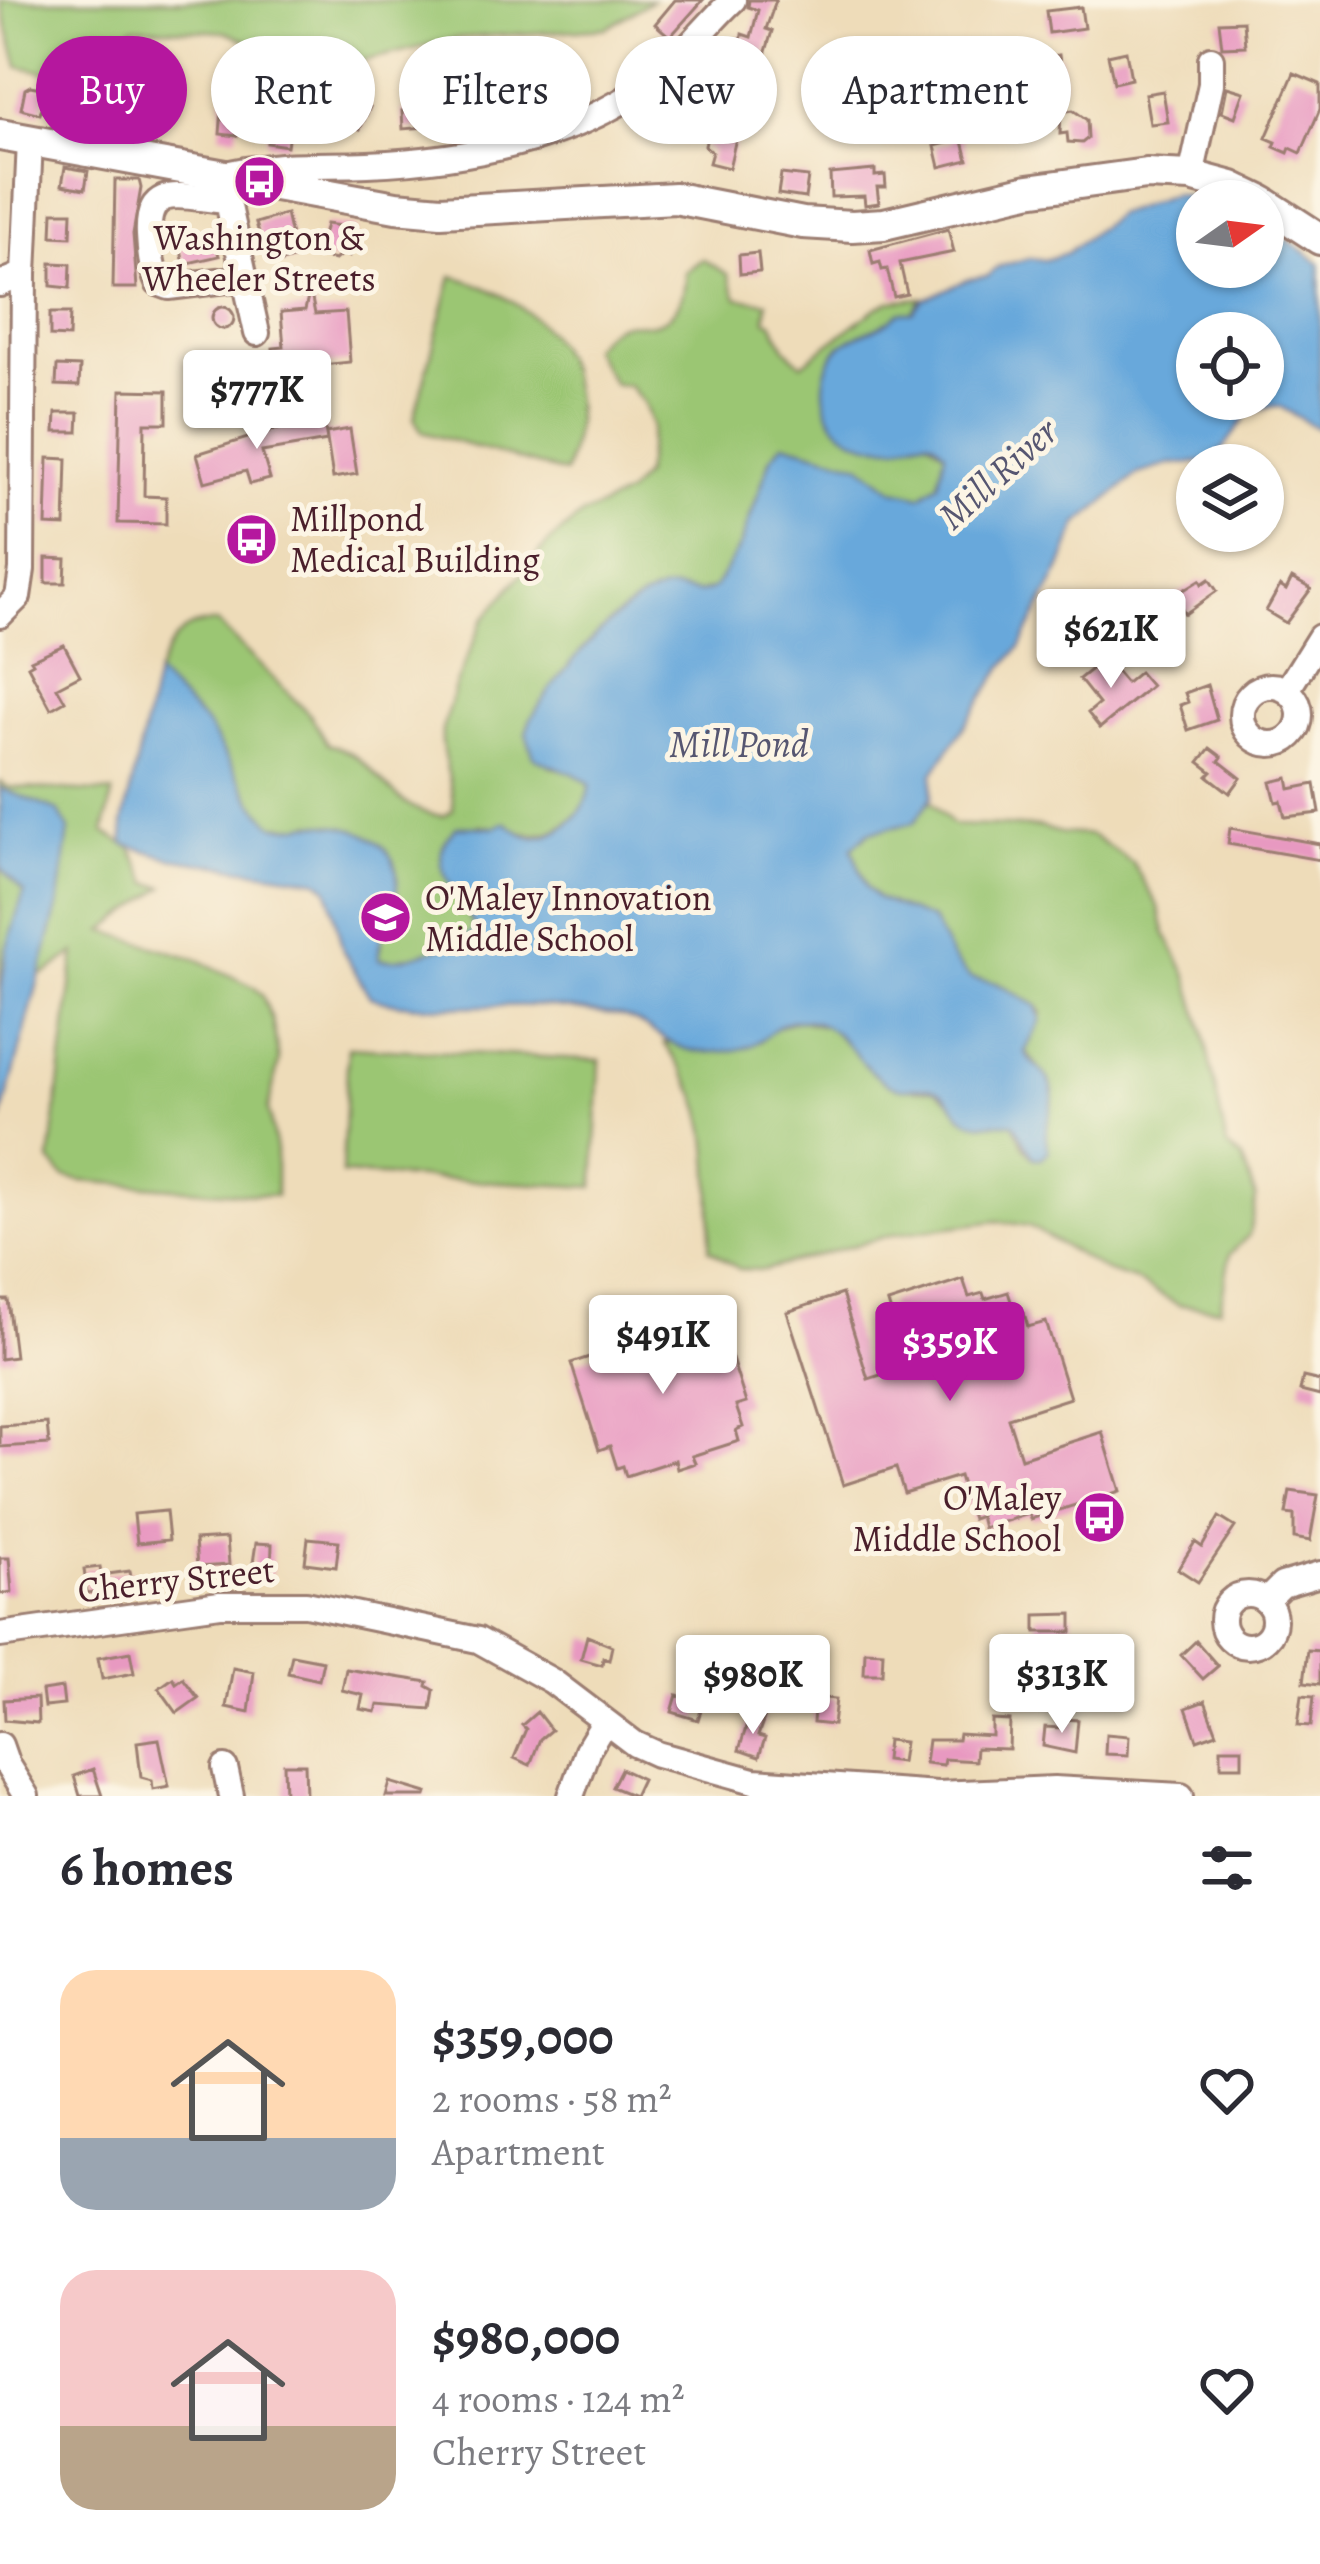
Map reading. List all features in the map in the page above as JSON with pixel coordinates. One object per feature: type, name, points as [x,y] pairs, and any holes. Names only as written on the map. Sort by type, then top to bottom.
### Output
[{"type":"main road","points":[[15,138],[225,188],[441,212],[675,198],[829,226],[884,224],[1089,181],[1147,174],[1206,180]]},
{"type":"main road","points":[[1284,216],[1320,239]]},
{"type":"street","points":[[243,278],[169,286],[158,283],[151,260],[148,215],[152,203],[161,197],[225,188],[262,165],[435,158],[562,130],[648,84],[733,0]]},
{"type":"street","points":[[1191,176],[1211,84],[1211,59]]},
{"type":"street","points":[[0,615],[18,597],[22,570],[12,279],[15,138]]},
{"type":"street","points":[[225,188],[256,333]]},
{"type":"street","points":[[1287,690],[1320,637]]},
{"type":"street","points":[[1267,1600],[1282,1585],[1320,1574]]},
{"type":"street","name":"Cherry Street","points":[[0,1635],[220,1604],[306,1604],[478,1640],[552,1681],[604,1723],[657,1754],[717,1772],[788,1786],[938,1795],[1104,1789],[1181,1796]]},
{"type":"street","points":[[572,1796],[586,1751],[604,1723]]},
{"type":"street","points":[[0,1745],[26,1796]]},
{"type":"street","points":[[225,1768],[231,1796]]},
{"type":"green space","points":[[0,0],[652,0],[607,28],[399,36],[399,52],[375,58],[375,36],[235,36],[133,27],[124,36],[36,36],[36,70],[18,66]]},
{"type":"green space","points":[[702,259],[728,274],[737,298],[767,302],[766,320],[802,364],[876,308],[891,301],[922,298],[913,312],[899,313],[887,326],[840,346],[883,445],[926,438],[945,452],[938,485],[921,496],[894,490],[860,464],[783,443],[771,458],[740,546],[715,588],[690,595],[673,589],[635,603],[582,650],[530,721],[526,734],[551,767],[576,772],[590,784],[583,807],[562,827],[540,834],[480,825],[442,864],[474,932],[427,952],[379,959],[383,927],[397,893],[312,823],[272,825],[207,725],[156,675],[161,664],[184,631],[217,623],[311,716],[327,744],[359,759],[407,804],[443,816],[453,810],[442,730],[483,620],[546,545],[579,517],[627,494],[644,474],[652,426],[644,403],[629,386],[614,384],[591,348],[616,326],[651,324],[667,317],[682,298],[685,272]]},
{"type":"green space","points":[[452,276],[501,295],[541,325],[555,344],[574,390],[574,439],[565,473],[422,432],[414,418]]},
{"type":"green space","points":[[0,782],[8,787],[113,793],[104,832],[131,848],[149,883],[164,887],[104,931],[196,959],[262,995],[279,1061],[268,1109],[276,1151],[276,1196],[81,1181],[64,1177],[50,1161],[75,953],[47,973],[2,989],[0,1001]]},
{"type":"green space","points":[[930,800],[952,825],[1040,827],[1091,835],[1132,862],[1158,906],[1166,935],[1188,977],[1203,1029],[1227,1147],[1242,1159],[1256,1198],[1249,1235],[1230,1254],[1220,1308],[1179,1305],[1134,1280],[1106,1271],[1029,1226],[997,1221],[895,1234],[764,1270],[739,1269],[709,1249],[705,1122],[694,1091],[664,1043],[695,1051],[760,1041],[773,1029],[797,1020],[828,1027],[854,1051],[916,1090],[935,1089],[962,1116],[1013,1123],[1034,1158],[1053,1094],[1025,1051],[1042,1013],[1038,1006],[997,983],[970,978],[952,958],[932,920],[878,899],[867,888],[852,848],[869,832],[914,823]]},
{"type":"green space","points":[[348,1047],[600,1060],[594,1187],[342,1174]]},
{"type":"water","name":"Mill Pond","points":[[1174,194],[1176,288],[1284,288],[1284,237],[1320,263],[1320,430],[1284,409],[1284,312],[1176,312],[1176,420],[1244,420],[1227,444],[1176,444],[1176,464],[1138,474],[1078,524],[1021,646],[933,773],[932,797],[914,823],[869,832],[852,848],[867,888],[878,899],[932,920],[952,958],[970,978],[996,983],[1037,1006],[1041,1020],[1025,1052],[1049,1080],[1053,1092],[1046,1136],[1049,1151],[1042,1158],[1034,1158],[1013,1123],[974,1122],[935,1089],[890,1085],[837,1035],[813,1021],[784,1024],[745,1048],[701,1052],[614,1015],[542,1006],[412,1005],[370,997],[343,951],[328,889],[318,880],[170,858],[124,844],[123,824],[156,675],[207,725],[253,802],[273,825],[347,828],[384,847],[392,858],[397,886],[379,959],[427,952],[474,932],[443,870],[445,842],[457,827],[496,827],[505,822],[524,835],[541,837],[571,822],[585,804],[590,784],[534,757],[526,733],[530,721],[569,665],[624,611],[661,591],[701,592],[715,587],[740,546],[771,458],[783,443],[860,464],[894,490],[921,496],[938,484],[945,452],[933,441],[899,446],[867,443],[836,425],[824,388],[828,365],[838,349],[899,312],[913,312],[923,300],[969,279],[1029,258],[1045,260],[1067,253],[1115,215]]},
{"type":"water","points":[[0,788],[58,811],[69,830],[58,907],[0,1125],[0,1001],[6,949],[24,893],[0,867]]},
{"type":"building","points":[[675,0],[703,0],[671,36],[655,24]]},
{"type":"building","points":[[749,0],[776,0],[766,29],[772,31],[771,36],[751,36],[758,10],[748,7]]},
{"type":"building","points":[[1081,7],[1084,28],[1049,33],[1046,11]]},
{"type":"building","points":[[1243,21],[1245,46],[1222,47],[1219,22]]},
{"type":"building","points":[[1126,51],[1131,79],[1114,83],[1108,55]]},
{"type":"building","points":[[1294,73],[1320,84],[1320,109],[1301,153],[1274,147],[1276,142],[1266,138]]},
{"type":"building","points":[[36,87],[36,113],[21,109],[25,89]]},
{"type":"building","points":[[1227,87],[1244,92],[1235,117],[1222,112]]},
{"type":"building","points":[[1163,91],[1168,122],[1150,124],[1145,94]]},
{"type":"building","points":[[1071,110],[1087,120],[1088,138],[1082,143],[1071,142]]},
{"type":"building","points":[[735,144],[729,168],[709,163],[712,152],[705,146]]},
{"type":"building","points":[[964,144],[968,160],[940,167],[935,146]]},
{"type":"building","points":[[65,167],[88,171],[85,189],[62,185]]},
{"type":"building","points":[[875,170],[875,176],[885,175],[886,187],[877,187],[879,203],[865,205],[864,196],[831,197],[830,174]]},
{"type":"building","points":[[781,174],[808,177],[805,198],[778,194]]},
{"type":"building","points":[[115,180],[139,180],[141,188],[133,234],[137,288],[113,288]]},
{"type":"building","points":[[53,212],[72,212],[71,237],[52,236]]},
{"type":"building","points":[[286,214],[296,258],[282,262],[278,247],[264,251],[256,223]]},
{"type":"building","points":[[326,224],[356,228],[349,256],[342,254],[335,260],[318,256]]},
{"type":"building","points":[[948,229],[954,252],[900,263],[907,294],[894,297],[887,269],[882,270],[880,262],[873,264],[870,250]]},
{"type":"building","points":[[214,238],[219,256],[184,264],[180,246]]},
{"type":"building","points":[[758,253],[760,272],[740,274],[739,255]]},
{"type":"building","points":[[51,263],[71,264],[70,288],[51,286]]},
{"type":"building","points":[[310,289],[315,314],[346,312],[350,362],[275,375],[273,348],[284,347],[281,312],[305,310]]},
{"type":"building","points":[[223,307],[234,318],[223,329],[212,318]]},
{"type":"building","points":[[50,313],[70,313],[69,337],[50,336]]},
{"type":"building","points":[[57,366],[80,367],[79,386],[56,385]]},
{"type":"building","points":[[121,390],[167,391],[167,423],[145,423],[144,496],[166,497],[166,524],[118,523]]},
{"type":"building","points":[[56,413],[79,413],[78,432],[55,432]]},
{"type":"building","points":[[324,421],[327,441],[262,452],[270,479],[250,484],[246,471],[205,482],[197,454],[276,429]]},
{"type":"building","points":[[350,429],[357,474],[333,478],[326,433]]},
{"type":"building","points":[[48,458],[67,459],[65,526],[46,525]]},
{"type":"building","points":[[46,558],[66,559],[65,583],[46,583]]},
{"type":"building","points":[[1292,578],[1311,589],[1286,623],[1266,611],[1280,586],[1286,590]]},
{"type":"building","points":[[1209,579],[1217,591],[1185,614],[1174,596]]},
{"type":"building","points":[[64,645],[80,675],[57,687],[65,701],[51,709],[28,666],[31,660]]},
{"type":"building","points":[[1105,658],[1126,683],[1139,672],[1151,686],[1100,728],[1088,713],[1099,704],[1079,679]]},
{"type":"building","points":[[1207,685],[1217,720],[1188,730],[1180,705],[1188,702],[1185,693]]},
{"type":"building","points":[[1210,748],[1241,778],[1230,793],[1199,762]]},
{"type":"building","points":[[1288,778],[1290,789],[1315,784],[1320,813],[1285,817],[1271,782]]},
{"type":"building","points":[[1230,828],[1320,844],[1320,860],[1228,844]]},
{"type":"building","points":[[963,1279],[969,1297],[983,1293],[985,1299],[1008,1292],[1016,1316],[1024,1313],[1028,1327],[1046,1322],[1070,1398],[1008,1418],[1021,1458],[1102,1432],[1120,1491],[1031,1519],[1029,1514],[983,1528],[980,1516],[972,1519],[959,1476],[904,1493],[896,1468],[843,1485],[787,1312],[842,1294],[868,1379],[908,1366],[888,1303]]},
{"type":"building","points":[[0,1300],[8,1300],[15,1357],[0,1359]]},
{"type":"building","points":[[718,1315],[746,1403],[736,1406],[743,1427],[736,1430],[739,1441],[692,1456],[695,1463],[677,1469],[675,1460],[626,1476],[623,1466],[617,1468],[610,1446],[599,1450],[571,1363]]},
{"type":"building","points":[[1303,1377],[1320,1381],[1320,1396],[1300,1391]]},
{"type":"building","points":[[47,1423],[49,1444],[0,1447],[0,1426]]},
{"type":"building","points":[[1290,1491],[1318,1495],[1310,1541],[1294,1538],[1294,1515],[1286,1514]]},
{"type":"building","points":[[166,1511],[169,1540],[137,1543],[134,1514]]},
{"type":"building","points":[[1219,1517],[1235,1527],[1198,1582],[1178,1569],[1195,1542],[1202,1547]]},
{"type":"building","points":[[227,1538],[229,1565],[197,1567],[195,1540]]},
{"type":"building","points":[[308,1538],[339,1541],[336,1567],[305,1563]]},
{"type":"building","points":[[256,1543],[272,1544],[271,1576],[251,1576]]},
{"type":"building","points":[[0,1558],[9,1558],[12,1592],[0,1594]]},
{"type":"building","points":[[100,1567],[101,1575],[130,1571],[133,1591],[87,1593],[84,1569]]},
{"type":"building","points":[[1072,1614],[1072,1632],[1036,1632],[1036,1615]]},
{"type":"building","points":[[587,1636],[612,1646],[609,1660],[603,1658],[602,1665],[581,1659]]},
{"type":"building","points":[[1196,1641],[1218,1666],[1203,1679],[1181,1655]]},
{"type":"building","points":[[717,1650],[738,1655],[734,1678],[713,1675]]},
{"type":"building","points":[[1308,1650],[1320,1651],[1320,1684],[1304,1682]]},
{"type":"building","points":[[865,1651],[883,1652],[882,1674],[864,1674]]},
{"type":"building","points":[[130,1652],[134,1673],[102,1679],[98,1658]]},
{"type":"building","points":[[292,1655],[323,1661],[319,1680],[288,1673]]},
{"type":"building","points":[[233,1668],[254,1672],[249,1712],[226,1707]]},
{"type":"building","points":[[788,1668],[805,1671],[801,1698],[783,1695]]},
{"type":"building","points":[[346,1669],[428,1682],[434,1690],[431,1709],[378,1705],[376,1712],[360,1709],[363,1695],[342,1690]]},
{"type":"building","points":[[173,1678],[176,1683],[183,1678],[198,1698],[177,1713],[159,1688]]},
{"type":"building","points":[[62,1688],[64,1705],[44,1707],[42,1691]]},
{"type":"building","points":[[677,1695],[703,1704],[698,1720],[672,1712]]},
{"type":"building","points":[[1302,1695],[1314,1696],[1311,1726],[1298,1725]]},
{"type":"building","points":[[815,1697],[836,1699],[833,1725],[813,1723]]},
{"type":"building","points":[[37,1698],[38,1723],[5,1720],[4,1700]]},
{"type":"building","points":[[1205,1701],[1217,1733],[1197,1740],[1186,1708]]},
{"type":"building","points":[[537,1712],[551,1730],[540,1739],[530,1765],[514,1758],[526,1729],[522,1725]]},
{"type":"building","points":[[750,1715],[764,1719],[758,1736],[765,1738],[759,1757],[739,1750]]},
{"type":"building","points":[[1062,1719],[1078,1720],[1075,1753],[1043,1746],[1045,1727],[1061,1728]]},
{"type":"building","points":[[992,1720],[1010,1721],[1009,1749],[976,1748],[975,1761],[925,1763],[928,1740],[958,1740],[959,1734],[992,1736]]},
{"type":"building","points":[[1106,1734],[1129,1736],[1128,1755],[1105,1754]]},
{"type":"building","points":[[159,1739],[169,1786],[153,1789],[152,1780],[141,1777],[137,1742]]},
{"type":"building","points":[[887,1740],[904,1742],[901,1762],[885,1760]]},
{"type":"building","points":[[1221,1748],[1242,1748],[1242,1766],[1221,1766]]},
{"type":"building","points":[[284,1764],[305,1764],[306,1796],[285,1796]]},
{"type":"building","points":[[93,1769],[102,1796],[80,1796],[74,1776]]},
{"type":"building","points":[[621,1769],[642,1779],[634,1796],[612,1787]]},
{"type":"building","points":[[390,1782],[427,1793],[426,1796],[386,1796]]},
{"type":"place","name":"Washington & Wheeler Streets","points":[[259,181]]},
{"type":"place","name":"Millpond Medical Building","points":[[251,539]]},
{"type":"place","name":"O'Maley Innovation Middle School","points":[[386,918]]},
{"type":"place","name":"O'Maley Middle School","points":[[1100,1518]]},
{"type":"water label","name":"Mill River","points":[[997,473]]}]
